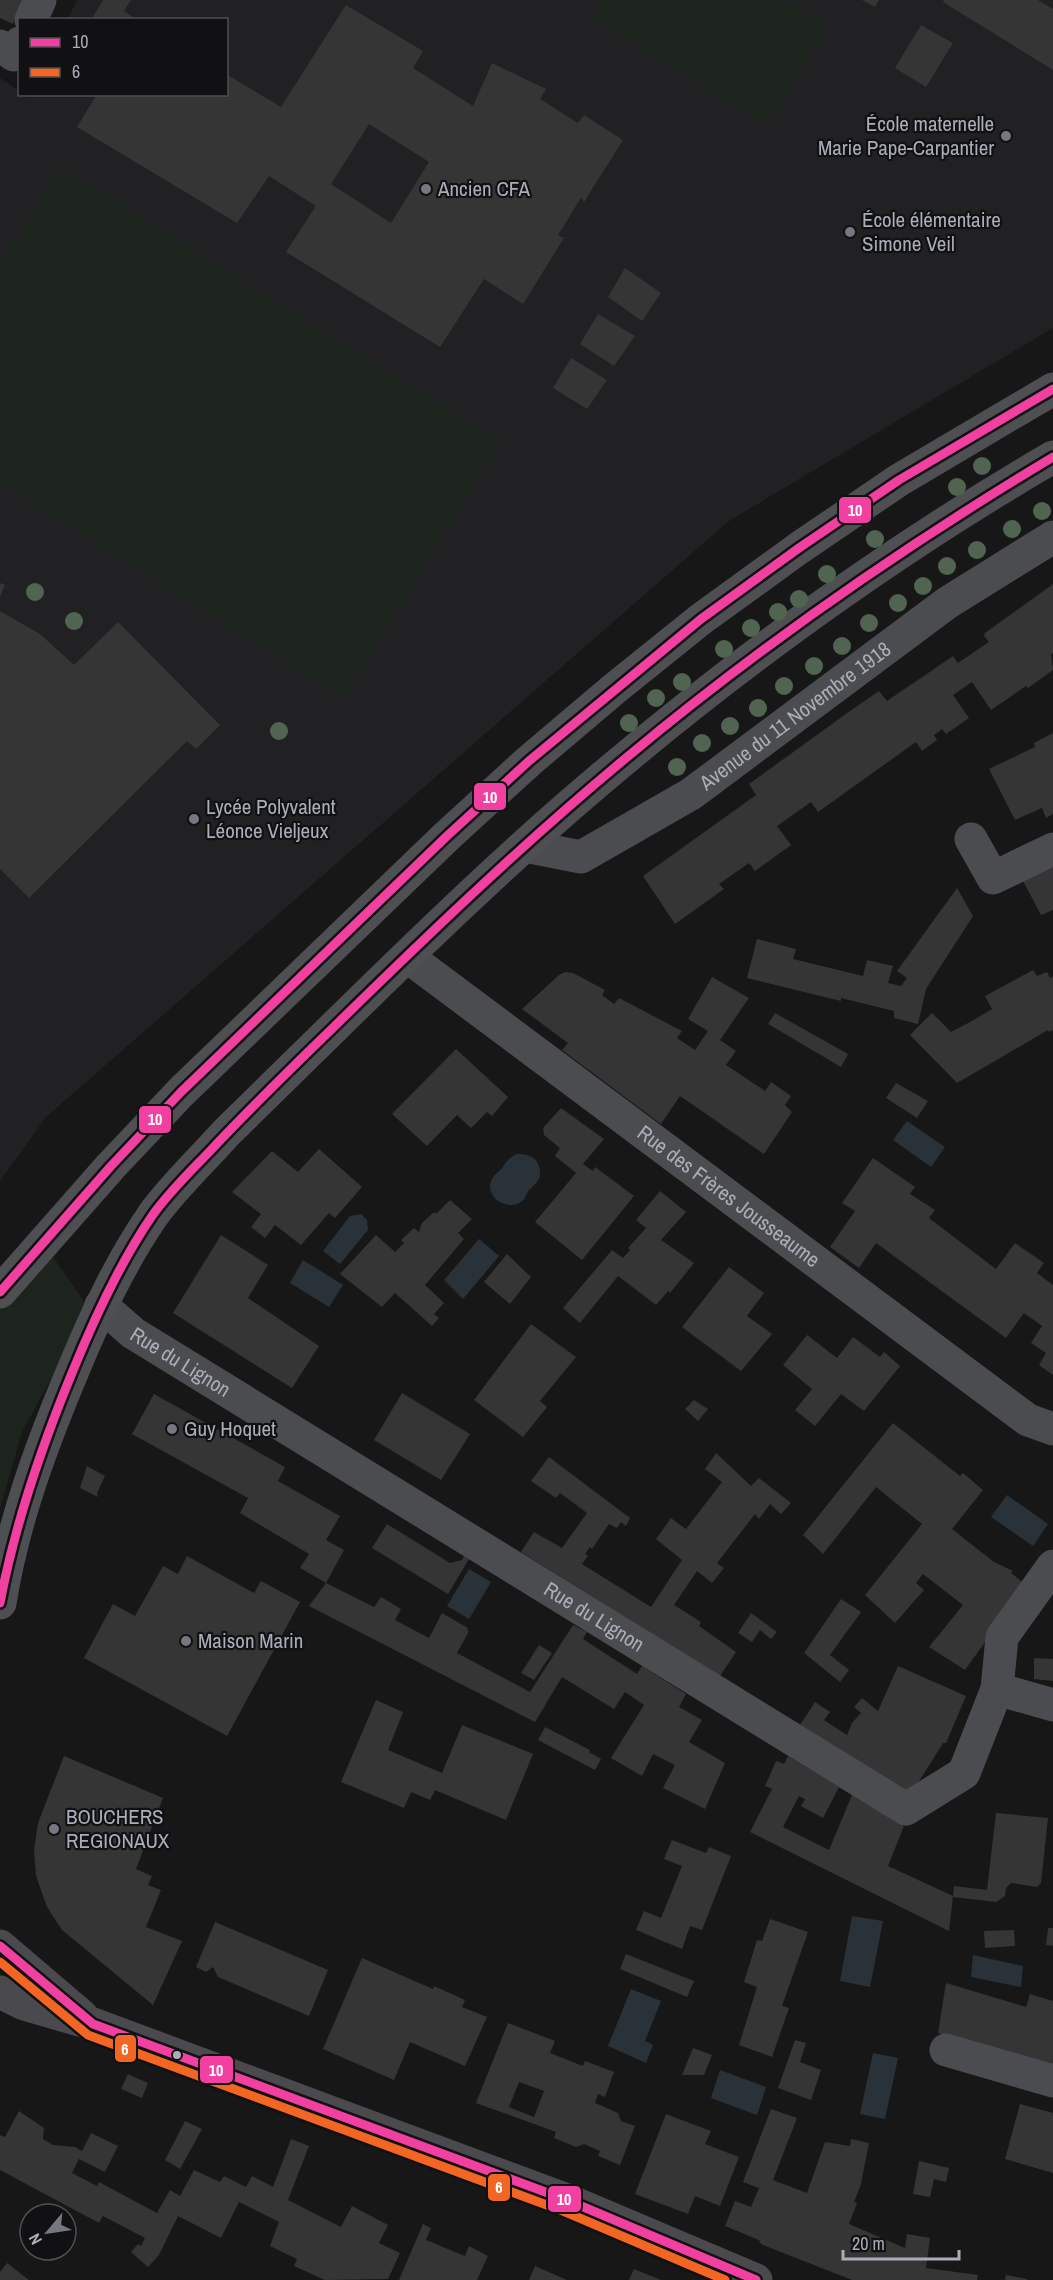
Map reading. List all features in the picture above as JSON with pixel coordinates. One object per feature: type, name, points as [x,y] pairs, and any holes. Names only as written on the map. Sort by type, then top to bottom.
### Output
[{"type":"main road","points":[[0,1292],[111,1166],[181,1092],[447,836],[614,688],[701,619],[799,548],[899,480],[1053,388]]},
{"type":"main road","points":[[0,1603],[22,1510],[41,1446],[101,1305],[126,1257],[155,1213],[190,1172],[226,1133],[525,846],[653,736],[787,632],[934,530],[1053,457]]},
{"type":"street","points":[[32,18],[40,0]]},
{"type":"street","points":[[0,46],[14,55],[18,48]]},
{"type":"street","name":"Avenue du 11 Novembre 1918","points":[[525,846],[581,857],[691,794],[947,603],[1053,537]]},
{"type":"street","points":[[971,839],[993,878],[1053,849]]},
{"type":"street","name":"Rue des Frères Jousseaume","points":[[408,957],[1028,1420],[1053,1429]]},
{"type":"street","name":"Rue du Lignon","points":[[101,1305],[133,1333],[906,1809],[964,1773],[997,1689]]},
{"type":"street","points":[[1053,1566],[1002,1637],[997,1689],[1053,1705]]},
{"type":"street","points":[[0,1946],[93,2024]]},
{"type":"street","points":[[0,1992],[24,2004],[93,2024],[567,2200],[756,2280]]},
{"type":"street","points":[[946,2050],[1053,2080]]},
{"type":"shaded area","points":[[77,0],[1053,0],[1053,328],[729,521],[46,1117],[0,1181],[0,78],[18,90],[18,96],[31,98],[32,96],[228,96],[228,18],[68,18]]},
{"type":"shaded area","points":[[602,0],[786,0],[828,26],[767,126],[591,17]]},
{"type":"shaded area","points":[[61,167],[501,442],[343,698],[0,483],[0,265]]},
{"type":"shaded area","points":[[907,1121],[945,1147],[931,1167],[893,1140]]},
{"type":"shaded area","points":[[516,1154],[525,1154],[535,1160],[539,1166],[540,1177],[523,1201],[510,1205],[504,1204],[491,1193],[491,1181],[508,1159]]},
{"type":"shaded area","points":[[361,1214],[367,1220],[368,1230],[340,1264],[323,1251],[350,1216]]},
{"type":"shaded area","points":[[479,1239],[499,1256],[463,1299],[444,1280]]},
{"type":"shaded area","points":[[44,1244],[86,1304],[53,1375],[22,1432],[0,1509],[0,1298]]},
{"type":"shaded area","points":[[303,1260],[343,1285],[329,1307],[290,1283]]},
{"type":"shaded area","points":[[1007,1495],[1048,1524],[1033,1546],[991,1517]]},
{"type":"shaded area","points":[[469,1569],[491,1582],[469,1619],[447,1606]]},
{"type":"shaded area","points":[[852,1916],[883,1921],[870,1987],[840,1981]]},
{"type":"shaded area","points":[[973,1955],[1023,1966],[1021,1987],[971,1977]]},
{"type":"shaded area","points":[[631,1989],[661,2001],[645,2041],[653,2045],[646,2063],[608,2046]]},
{"type":"shaded area","points":[[873,2053],[898,2058],[885,2119],[860,2114]]},
{"type":"shaded area","points":[[720,2070],[766,2087],[757,2115],[711,2098]]},
{"type":"building","points":[[0,0],[24,0],[13,24],[0,18]]},
{"type":"building","points":[[103,0],[131,0],[124,11],[134,18],[92,18]]},
{"type":"building","points":[[862,0],[879,0],[875,7]]},
{"type":"building","points":[[944,0],[1038,0],[1053,9],[1053,70],[943,2]]},
{"type":"building","points":[[346,5],[423,51],[413,68],[473,106],[492,63],[546,89],[540,99],[578,123],[584,115],[623,140],[584,202],[581,198],[558,235],[564,238],[523,304],[484,279],[440,347],[286,252],[316,206],[269,176],[237,223],[77,127],[96,96],[228,96],[228,75],[281,107]],"holes":[[[369,124],[429,162],[391,223],[331,184]]]},
{"type":"building","points":[[921,25],[953,43],[926,87],[895,68]]},
{"type":"building","points":[[625,268],[661,293],[642,321],[608,297]]},
{"type":"building","points":[[598,314],[635,336],[614,366],[580,344]]},
{"type":"building","points":[[571,358],[607,380],[587,409],[553,388]]},
{"type":"building","points":[[0,583],[5,585],[0,597]]},
{"type":"building","points":[[1053,584],[1053,653],[1051,654],[1053,670],[991,710],[972,682],[953,695],[969,718],[946,734],[942,729],[934,735],[937,740],[922,751],[916,742],[818,812],[811,802],[777,826],[791,845],[755,871],[749,863],[719,884],[724,889],[675,924],[643,876],[756,795],[749,784],[850,711],[879,691],[887,701],[953,656],[958,663],[989,642],[984,636],[985,633]]},
{"type":"building","points":[[0,611],[40,634],[74,665],[118,622],[220,725],[196,749],[187,741],[29,898],[0,869]]},
{"type":"building","points":[[1053,733],[1053,814],[1046,818],[1042,808],[1015,820],[989,769],[1035,747],[1034,743]]},
{"type":"building","points":[[1053,866],[1053,910],[1041,915],[1023,881]]},
{"type":"building","points":[[957,888],[973,916],[926,989],[918,1024],[894,1018],[894,1011],[841,998],[841,1001],[747,978],[757,939],[796,949],[793,959],[863,976],[867,960],[893,966],[888,983],[901,986],[907,978],[897,971]]},
{"type":"building","points":[[1033,970],[1037,976],[1047,972],[1050,978],[1053,976],[1053,1030],[1049,1032],[1048,1030],[957,1083],[910,1035],[932,1013],[951,1032],[972,1021],[992,1009],[985,996]]},
{"type":"building","points":[[565,972],[573,973],[605,990],[602,995],[614,1004],[619,998],[682,1031],[677,1038],[695,1050],[708,1031],[688,1019],[712,977],[749,998],[720,1040],[736,1051],[726,1065],[765,1091],[771,1082],[791,1096],[785,1105],[792,1112],[764,1154],[680,1096],[661,1124],[562,1050],[568,1043],[522,1009]]},
{"type":"building","points":[[775,1013],[848,1054],[841,1067],[768,1024]]},
{"type":"building","points":[[456,1049],[508,1097],[492,1116],[487,1112],[471,1128],[457,1115],[427,1146],[392,1114]]},
{"type":"building","points":[[896,1083],[928,1101],[917,1118],[886,1098]]},
{"type":"building","points":[[561,1108],[604,1139],[583,1164],[593,1171],[595,1167],[634,1196],[582,1260],[535,1222],[576,1173],[555,1156],[560,1148],[544,1135],[543,1128]]},
{"type":"building","points":[[319,1149],[362,1187],[335,1218],[329,1213],[301,1245],[275,1225],[265,1238],[251,1227],[261,1214],[232,1192],[272,1151],[298,1172]]},
{"type":"building","points":[[873,1158],[915,1187],[910,1194],[935,1210],[929,1218],[996,1269],[1015,1243],[1044,1263],[1037,1273],[1053,1285],[1053,1375],[1039,1365],[1046,1353],[1031,1343],[1042,1326],[1024,1313],[1006,1338],[876,1243],[859,1268],[830,1247],[855,1211],[842,1203]]},
{"type":"building","points":[[660,1191],[686,1212],[661,1240],[694,1263],[670,1293],[668,1291],[656,1305],[618,1276],[580,1323],[563,1308],[612,1250],[623,1258],[630,1250],[628,1248],[646,1228],[636,1220]]},
{"type":"building","points":[[450,1200],[472,1219],[458,1233],[464,1239],[425,1285],[444,1303],[434,1314],[439,1318],[432,1326],[395,1293],[382,1307],[340,1274],[376,1235],[395,1252],[404,1243],[401,1240],[414,1228],[419,1232],[422,1223]]},
{"type":"building","points":[[221,1235],[268,1265],[248,1298],[319,1346],[292,1388],[173,1313]]},
{"type":"building","points":[[507,1254],[531,1277],[510,1304],[484,1282]]},
{"type":"building","points":[[729,1267],[764,1293],[747,1316],[772,1334],[741,1371],[682,1327]]},
{"type":"building","points":[[531,1324],[576,1357],[540,1401],[547,1407],[523,1437],[474,1400]]},
{"type":"building","points":[[807,1335],[837,1358],[853,1337],[880,1357],[884,1352],[900,1366],[864,1411],[841,1394],[815,1426],[795,1410],[812,1389],[783,1365]]},
{"type":"building","points":[[402,1393],[470,1434],[441,1480],[374,1440]]},
{"type":"building","points":[[154,1394],[285,1467],[278,1481],[340,1516],[326,1540],[344,1550],[326,1583],[300,1568],[309,1554],[240,1513],[248,1498],[132,1434]]},
{"type":"building","points":[[694,1400],[708,1409],[698,1421],[685,1409]]},
{"type":"building","points":[[893,1423],[960,1476],[963,1473],[983,1490],[952,1529],[994,1562],[1013,1571],[1011,1573],[1026,1585],[965,1670],[929,1647],[963,1605],[923,1574],[916,1583],[924,1590],[895,1623],[865,1595],[922,1524],[876,1487],[823,1554],[803,1535]]},
{"type":"building","points":[[716,1453],[751,1486],[759,1478],[791,1503],[781,1514],[770,1504],[759,1519],[755,1514],[717,1563],[724,1568],[712,1583],[697,1571],[674,1605],[701,1622],[699,1626],[736,1652],[720,1676],[521,1552],[534,1532],[562,1548],[587,1513],[560,1493],[556,1498],[531,1481],[549,1457],[630,1518],[626,1526],[621,1522],[617,1528],[609,1524],[592,1549],[590,1547],[585,1554],[588,1556],[582,1564],[651,1607],[682,1560],[656,1539],[671,1518],[686,1529],[722,1482],[705,1469]]},
{"type":"building","points":[[87,1466],[105,1476],[97,1493],[98,1497],[80,1488]]},
{"type":"building","points":[[387,1524],[450,1563],[462,1560],[464,1556],[469,1559],[448,1594],[372,1548]]},
{"type":"building","name":"Maison Marin","points":[[187,1556],[254,1593],[261,1581],[300,1602],[227,1736],[84,1658],[113,1604],[135,1616],[163,1566],[178,1574]]},
{"type":"building","points":[[326,1583],[374,1607],[381,1597],[401,1609],[395,1620],[429,1638],[442,1613],[468,1628],[469,1631],[457,1653],[530,1692],[573,1625],[587,1632],[583,1639],[637,1674],[642,1666],[686,1694],[679,1707],[702,1720],[689,1742],[725,1763],[705,1809],[663,1788],[675,1765],[653,1754],[642,1776],[611,1758],[644,1705],[625,1692],[614,1709],[562,1677],[535,1722],[309,1606]]},
{"type":"building","points":[[841,1599],[861,1612],[830,1655],[849,1670],[840,1682],[804,1653]]},
{"type":"building","points":[[751,1613],[777,1632],[771,1639],[760,1630],[752,1642],[738,1633]]},
{"type":"building","points":[[539,1645],[552,1653],[534,1680],[521,1673]]},
{"type":"building","points":[[1034,1658],[1053,1659],[1053,1681],[1034,1679]]},
{"type":"building","points":[[898,1666],[966,1696],[946,1743],[943,1743],[911,1794],[800,1725],[815,1702],[830,1712],[824,1720],[847,1735],[852,1723],[861,1713],[854,1707],[862,1698],[878,1711]]},
{"type":"building","points":[[376,1700],[403,1712],[388,1750],[442,1773],[462,1725],[533,1754],[506,1820],[435,1790],[430,1800],[411,1792],[404,1808],[341,1782]]},
{"type":"building","points":[[545,1727],[590,1750],[589,1752],[601,1759],[595,1770],[538,1740]]},
{"type":"building","points":[[64,1756],[163,1798],[136,1869],[152,1876],[148,1885],[161,1890],[146,1927],[182,1941],[153,2005],[62,1930],[47,1907],[36,1876],[34,1850],[38,1823]]},
{"type":"building","points":[[788,1756],[839,1787],[823,1818],[801,1806],[805,1799],[799,1796],[783,1827],[829,1850],[852,1795],[904,1826],[888,1866],[953,1896],[949,1931],[750,1832],[772,1789],[765,1786],[776,1761],[784,1764]]},
{"type":"building","points":[[996,1813],[1048,1818],[1041,1883],[1037,1887],[1011,1883],[1006,1888],[1005,1896],[996,1902],[953,1897],[954,1886],[987,1890]]},
{"type":"building","points":[[672,1840],[706,1853],[709,1847],[731,1856],[702,1930],[690,1926],[682,1949],[636,1930],[644,1911],[661,1918],[682,1866],[664,1859]]},
{"type":"building","points":[[770,1919],[808,1932],[782,2006],[789,2008],[772,2057],[739,2045],[757,1987],[744,1982],[757,1940],[762,1941]]},
{"type":"building","points":[[215,1922],[328,1970],[309,2016],[218,1977],[213,1967],[206,1972],[196,1967]]},
{"type":"building","points":[[1048,1928],[1053,1928],[1053,1946],[1046,1945]]},
{"type":"building","points":[[1014,1930],[1015,1946],[985,1948],[984,1931]]},
{"type":"building","points":[[626,1954],[694,1981],[687,1997],[620,1969]]},
{"type":"building","points":[[362,1958],[433,1989],[434,1986],[465,2000],[462,2007],[487,2017],[465,2066],[410,2042],[394,2080],[323,2049]]},
{"type":"building","points":[[946,1983],[1026,2007],[1030,1994],[1053,2001],[1053,2065],[938,2033]]},
{"type":"building","points":[[508,2023],[555,2041],[550,2053],[583,2066],[585,2061],[614,2072],[605,2097],[598,2094],[595,2103],[618,2113],[621,2121],[635,2126],[620,2165],[598,2156],[600,2151],[584,2144],[576,2147],[554,2138],[556,2132],[476,2103]],"holes":[[[519,2082],[544,2091],[534,2117],[509,2107]]]},
{"type":"building","points":[[795,2040],[806,2043],[800,2062],[821,2070],[811,2100],[778,2088]]},
{"type":"building","points":[[693,2048],[712,2055],[704,2075],[682,2075]]},
{"type":"building","points":[[128,2074],[148,2083],[142,2098],[121,2089]]},
{"type":"building","points":[[1020,2104],[1053,2113],[1053,2173],[1005,2159]]},
{"type":"building","points":[[771,2109],[797,2118],[773,2180],[807,2193],[825,2142],[850,2146],[851,2139],[869,2143],[861,2184],[854,2202],[857,2203],[849,2224],[905,2248],[907,2234],[930,2238],[926,2268],[978,2275],[977,2280],[852,2280],[761,2244],[759,2240],[725,2226],[735,2201],[751,2207],[759,2188],[743,2182]]},
{"type":"building","points":[[19,2111],[44,2128],[43,2139],[53,2145],[75,2147],[82,2151],[91,2133],[118,2146],[105,2172],[79,2159],[72,2173],[97,2186],[99,2182],[157,2213],[170,2190],[180,2196],[194,2170],[220,2182],[224,2176],[246,2187],[252,2176],[273,2187],[291,2139],[309,2146],[288,2200],[341,2227],[352,2206],[388,2225],[379,2243],[400,2253],[388,2279],[325,2280],[294,2266],[297,2259],[270,2246],[279,2222],[239,2202],[221,2238],[178,2216],[159,2255],[148,2267],[131,2252],[138,2244],[141,2246],[145,2238],[103,2216],[99,2223],[78,2212],[78,2202],[60,2202],[0,2170],[0,2135],[5,2137]]},
{"type":"building","points":[[666,2114],[711,2131],[705,2144],[739,2157],[720,2206],[695,2196],[688,2214],[635,2194]]},
{"type":"building","points":[[185,2121],[202,2129],[180,2169],[165,2160]]},
{"type":"building","points":[[919,2161],[949,2168],[946,2182],[934,2179],[930,2197],[913,2194]]},
{"type":"building","points":[[423,2224],[431,2228],[426,2240],[465,2256],[469,2246],[488,2256],[477,2280],[399,2280]]},
{"type":"building","points":[[7,2263],[29,2280],[0,2280],[0,2272]]},
{"type":"building","points":[[535,2266],[567,2280],[529,2280]]},
{"type":"building","points":[[634,2269],[661,2280],[629,2280]]},
{"type":"building","points":[[1006,2275],[1027,2279],[1027,2280],[1005,2280]]},
{"type":"transit line","name":"10","points":[[0,1292],[111,1166],[181,1092],[447,836],[529,761],[701,619],[799,548],[899,480],[1053,389]]},
{"type":"transit line","name":"10","points":[[0,1603],[13,1544],[30,1486],[80,1353],[98,1312],[129,1253],[152,1216],[180,1182],[276,1084],[446,918],[626,758],[780,637],[887,562],[1053,457]]},
{"type":"transit line","name":"10","points":[[0,1946],[93,2024],[567,2200],[756,2280]]},
{"type":"transit line","name":"6","points":[[0,1962],[88,2035],[563,2211],[725,2280]]},
{"type":"place","name":"École maternelle Marie Pape-Carpantier","points":[[1006,136]]},
{"type":"place","name":"Ancien CFA","points":[[426,189]]},
{"type":"place","name":"École élémentaire Simone Veil","points":[[850,232]]},
{"type":"place","name":"Lycée Polyvalent Léonce Vieljeux","points":[[194,819]]},
{"type":"place","name":"Guy Hoquet","points":[[172,1429]]},
{"type":"place","name":"Maison Marin","points":[[186,1641]]},
{"type":"place","name":"BOUCHERS REGIONAUX","points":[[54,1829]]}]
